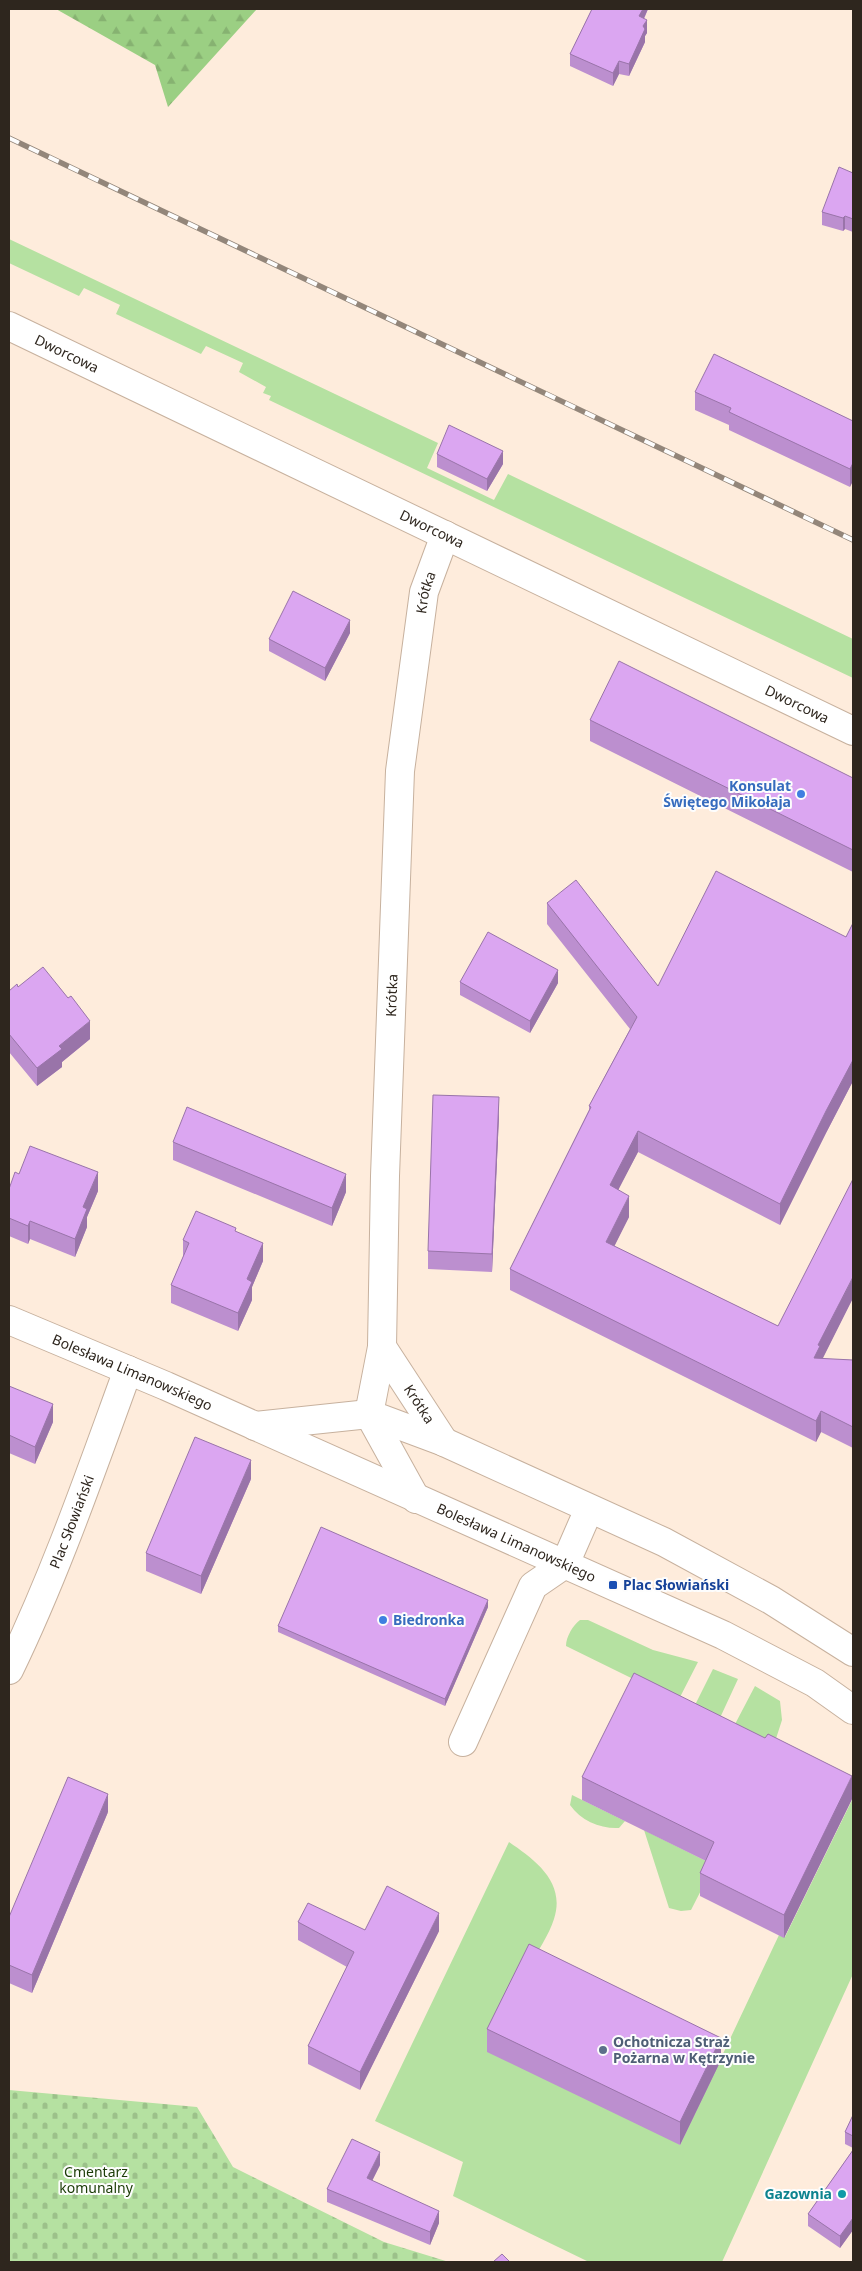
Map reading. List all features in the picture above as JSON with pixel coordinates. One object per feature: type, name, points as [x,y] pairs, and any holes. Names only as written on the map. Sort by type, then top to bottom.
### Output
[{"type":"street","name":"Dworcowa","points":[[9,326],[853,731]]},
{"type":"street","name":"Krótka","points":[[444,1442],[382,1347],[385,1176],[400,771],[424,592],[445,535]]},
{"type":"street","name":"Bolesława Limanowskiego","points":[[9,1320],[128,1370],[723,1635],[815,1683],[853,1710]]},
{"type":"street","points":[[382,1347],[370,1414],[416,1499]]},
{"type":"street","name":"Plac Słowiański","points":[[9,1670],[35,1615],[76,1516],[128,1370]]},
{"type":"street","name":"Bolesława Limanowskiego","points":[[254,1426],[370,1414],[444,1442],[664,1542],[771,1600],[853,1652]]},
{"type":"street","points":[[462,1742],[533,1586],[565,1564],[589,1509]]},
{"type":"green space","points":[[56,9],[257,9],[168,107],[155,65]]},
{"type":"green space","points":[[9,239],[438,443],[427,468],[494,500],[508,474],[853,639],[853,678],[269,400],[271,396],[263,393],[266,387],[239,372],[243,363],[206,346],[201,354],[116,314],[120,305],[84,288],[79,296],[9,263]]},
{"type":"green space","points":[[580,1620],[588,1620],[653,1650],[698,1662],[678,1701],[566,1646],[570,1631]]},
{"type":"green space","points":[[713,1669],[738,1679],[719,1720],[694,1707]]},
{"type":"green space","points":[[755,1686],[780,1701],[782,1720],[772,1751],[733,1728]]},
{"type":"green space","points":[[572,1795],[625,1821],[619,1828],[605,1827],[592,1823],[570,1805]]},
{"type":"green space","points":[[853,1798],[853,1974],[722,2262],[589,2262],[453,2196],[463,2162],[375,2121],[509,1842],[529,1856],[546,1873],[556,1894],[557,1906],[552,1925],[529,1967],[680,2145],[779,1935],[785,1937]]},
{"type":"green space","points":[[644,1830],[714,1865],[691,1910],[681,1911],[669,1908]]},
{"type":"green space","name":"Cmentarz komunalny","points":[[9,2090],[197,2107],[233,2167],[384,2242],[449,2262],[9,2262]]},
{"type":"building","points":[[592,9],[643,9],[639,16],[647,20],[643,26],[645,29],[629,64],[619,61],[613,73],[570,54]]},
{"type":"building","points":[[839,167],[853,173],[853,219],[822,212]]},
{"type":"building","points":[[714,354],[853,421],[853,463],[850,469],[729,412],[731,408],[695,392]]},
{"type":"building","points":[[449,425],[503,451],[487,479],[437,454]]},
{"type":"building","points":[[293,591],[350,620],[325,668],[269,639]]},
{"type":"building","points":[[619,661],[853,778],[853,850],[590,720]]},
{"type":"building","points":[[716,871],[846,937],[853,923],[853,1060],[780,1204],[638,1131],[610,1185],[629,1196],[606,1242],[778,1326],[853,1179],[853,1277],[818,1345],[820,1346],[814,1358],[853,1360],[853,1427],[821,1411],[816,1421],[510,1269],[591,1107],[589,1106],[637,1017],[547,903],[576,880],[658,986]]},
{"type":"building","points":[[488,932],[558,970],[530,1021],[460,982]]},
{"type":"building","points":[[43,967],[68,998],[71,996],[90,1021],[59,1046],[62,1049],[37,1068],[9,1034],[9,991],[17,984],[18,987]]},
{"type":"building","points":[[433,1095],[499,1097],[492,1254],[428,1251]]},
{"type":"building","points":[[187,1107],[346,1174],[332,1208],[173,1142]]},
{"type":"building","points":[[30,1146],[98,1172],[83,1207],[87,1209],[75,1239],[30,1221],[28,1226],[9,1218],[9,1189],[15,1172],[19,1174]]},
{"type":"building","points":[[196,1211],[236,1228],[235,1231],[263,1243],[247,1279],[252,1282],[238,1313],[171,1285],[189,1243],[183,1240]]},
{"type":"building","points":[[9,1386],[53,1404],[35,1447],[9,1435]]},
{"type":"building","points":[[195,1437],[251,1460],[201,1576],[146,1553]]},
{"type":"building","name":"Biedronka","points":[[321,1527],[488,1600],[445,1699],[278,1626]]},
{"type":"building","points":[[634,1673],[765,1738],[768,1734],[852,1776],[784,1915],[700,1873],[714,1842],[582,1777]]},
{"type":"building","points":[[68,1777],[108,1794],[32,1975],[9,1965],[9,1917]]},
{"type":"building","points":[[387,1886],[439,1913],[360,2072],[308,2046],[354,1952],[298,1922],[308,1903],[365,1930]]},
{"type":"building","points":[[529,1944],[721,2038],[680,2122],[487,2029]]},
{"type":"building","points":[[853,2115],[853,2136],[845,2132]]},
{"type":"building","points":[[352,2139],[380,2152],[367,2178],[439,2211],[430,2232],[327,2189]]},
{"type":"building","name":"Gazownia","points":[[853,2150],[853,2218],[840,2236],[808,2214]]},
{"type":"building","points":[[502,2254],[510,2262],[493,2262]]},
{"type":"railway","points":[[9,138],[853,540]]},
{"type":"place","name":"Konsulat Świętego Mikołaja","points":[[801,794]]},
{"type":"place","name":"Plac Słowiański","points":[[613,1585]]},
{"type":"place","name":"Biedronka","points":[[383,1620]]},
{"type":"place","name":"Ochotnicza Straż Pożarna w Kętrzynie","points":[[603,2050]]},
{"type":"place","name":"Gazownia","points":[[842,2194]]}]
